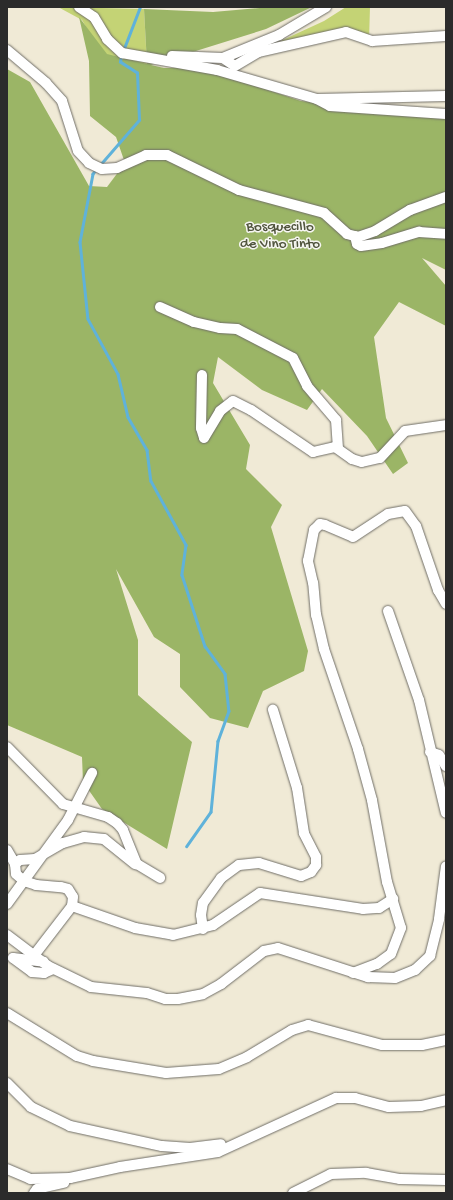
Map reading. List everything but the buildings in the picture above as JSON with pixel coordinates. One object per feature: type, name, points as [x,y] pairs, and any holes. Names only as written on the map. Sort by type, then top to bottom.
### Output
[{"type":"street","points":[[80,7],[94,17],[115,49],[134,57],[217,70],[317,99],[330,106],[446,114]]},
{"type":"street","points":[[134,57],[223,58],[279,35],[326,7]]},
{"type":"street","points":[[223,58],[235,66],[258,52],[346,32],[372,41],[446,36]]},
{"type":"street","points":[[7,50],[46,83],[62,101],[78,151],[89,163],[101,169],[117,168],[146,155],[167,155],[239,190],[324,213],[347,234],[355,236],[375,231],[410,210],[446,197]]},
{"type":"street","points":[[317,99],[446,96]]},
{"type":"street","points":[[355,236],[357,244],[361,246],[382,243],[419,232],[446,234]]},
{"type":"street","points":[[160,307],[194,322],[220,328],[237,329],[293,358],[307,386],[336,420],[338,448]]},
{"type":"street","points":[[202,375],[202,438],[206,436],[220,410],[233,401],[251,410],[313,452],[318,453],[330,447],[338,448],[352,459],[362,462],[371,461],[386,452],[405,431],[446,425]]},
{"type":"street","points":[[353,973],[384,960],[396,946],[401,928],[358,748],[324,648],[316,615],[313,583],[308,561],[314,530],[320,524],[325,524],[353,537],[388,514],[405,511],[416,526],[438,590],[446,604]]},
{"type":"street","points":[[388,611],[419,700],[430,752],[446,813]]},
{"type":"street","points":[[204,929],[200,915],[203,904],[221,878],[239,865],[259,863],[301,876],[312,872],[316,865],[316,857],[304,833],[297,788],[273,710]]},
{"type":"street","points":[[7,747],[63,804],[108,817],[117,823],[123,830],[137,864]]},
{"type":"street","points":[[430,752],[439,755],[446,766]]},
{"type":"street","points":[[7,904],[43,855],[74,808],[92,773]]},
{"type":"street","points":[[15,864],[43,855],[75,838],[92,837],[104,839],[131,862],[160,878]]},
{"type":"street","points":[[7,850],[15,864],[16,874],[24,880],[36,885],[68,889],[73,897],[72,906],[34,954]]},
{"type":"street","points":[[7,935],[53,968],[100,989],[147,993],[158,998],[178,1000],[194,997],[213,989],[271,949],[283,948],[353,973],[383,979],[395,978],[415,970],[424,963],[434,944],[446,866]]},
{"type":"street","points":[[72,906],[134,928],[173,935],[204,929],[219,922],[260,893],[362,909],[379,908],[393,899]]},
{"type":"street","points":[[10,957],[32,972],[44,973],[53,968]]},
{"type":"street","points":[[10,957],[44,962]]},
{"type":"street","points":[[7,1013],[77,1056],[100,1062],[166,1074],[220,1069],[248,1057],[292,1030],[308,1025],[382,1044],[422,1045],[446,1040]]},
{"type":"street","points":[[7,1083],[32,1107],[70,1126],[176,1148],[235,1144]]},
{"type":"street","points":[[7,1169],[30,1179],[76,1177],[120,1166],[192,1157],[218,1152],[329,1099],[346,1097],[389,1108],[421,1106],[446,1100]]},
{"type":"street","points":[[292,1193],[331,1174],[366,1173],[400,1179],[446,1180]]},
{"type":"street","points":[[34,1193],[37,1189],[75,1181],[76,1177]]},
{"type":"green space","points":[[58,7],[144,9],[147,65],[103,56],[82,20]]},
{"type":"green space","name":"Bosquecillo de Vino Tinto","points":[[271,7],[312,7],[266,29],[151,65],[164,68],[202,68],[301,101],[446,115],[446,270],[422,258],[446,286],[446,326],[399,302],[374,337],[386,418],[408,463],[393,474],[367,436],[322,389],[307,410],[262,390],[218,357],[213,383],[250,445],[246,469],[282,505],[271,527],[308,651],[304,671],[263,691],[248,728],[210,718],[180,687],[180,654],[154,637],[116,569],[138,640],[138,695],[192,742],[167,849],[102,809],[83,782],[82,757],[7,725],[7,69],[30,82],[89,186],[107,187],[125,163],[116,137],[90,116],[89,61],[79,17],[107,54],[147,64],[144,9],[213,12]]},
{"type":"green space","points":[[346,7],[370,7],[369,41],[350,36],[274,44],[324,21]]},
{"type":"waterway","points":[[123,51],[140,7]]},
{"type":"waterway","points":[[99,166],[139,120],[137,73],[120,62],[121,56]]},
{"type":"waterway","points":[[96,170],[93,174],[80,242],[88,319],[118,374],[128,417],[147,450],[151,481],[186,545],[182,575],[205,646],[225,674],[229,711],[218,741],[211,812],[187,846]]}]
